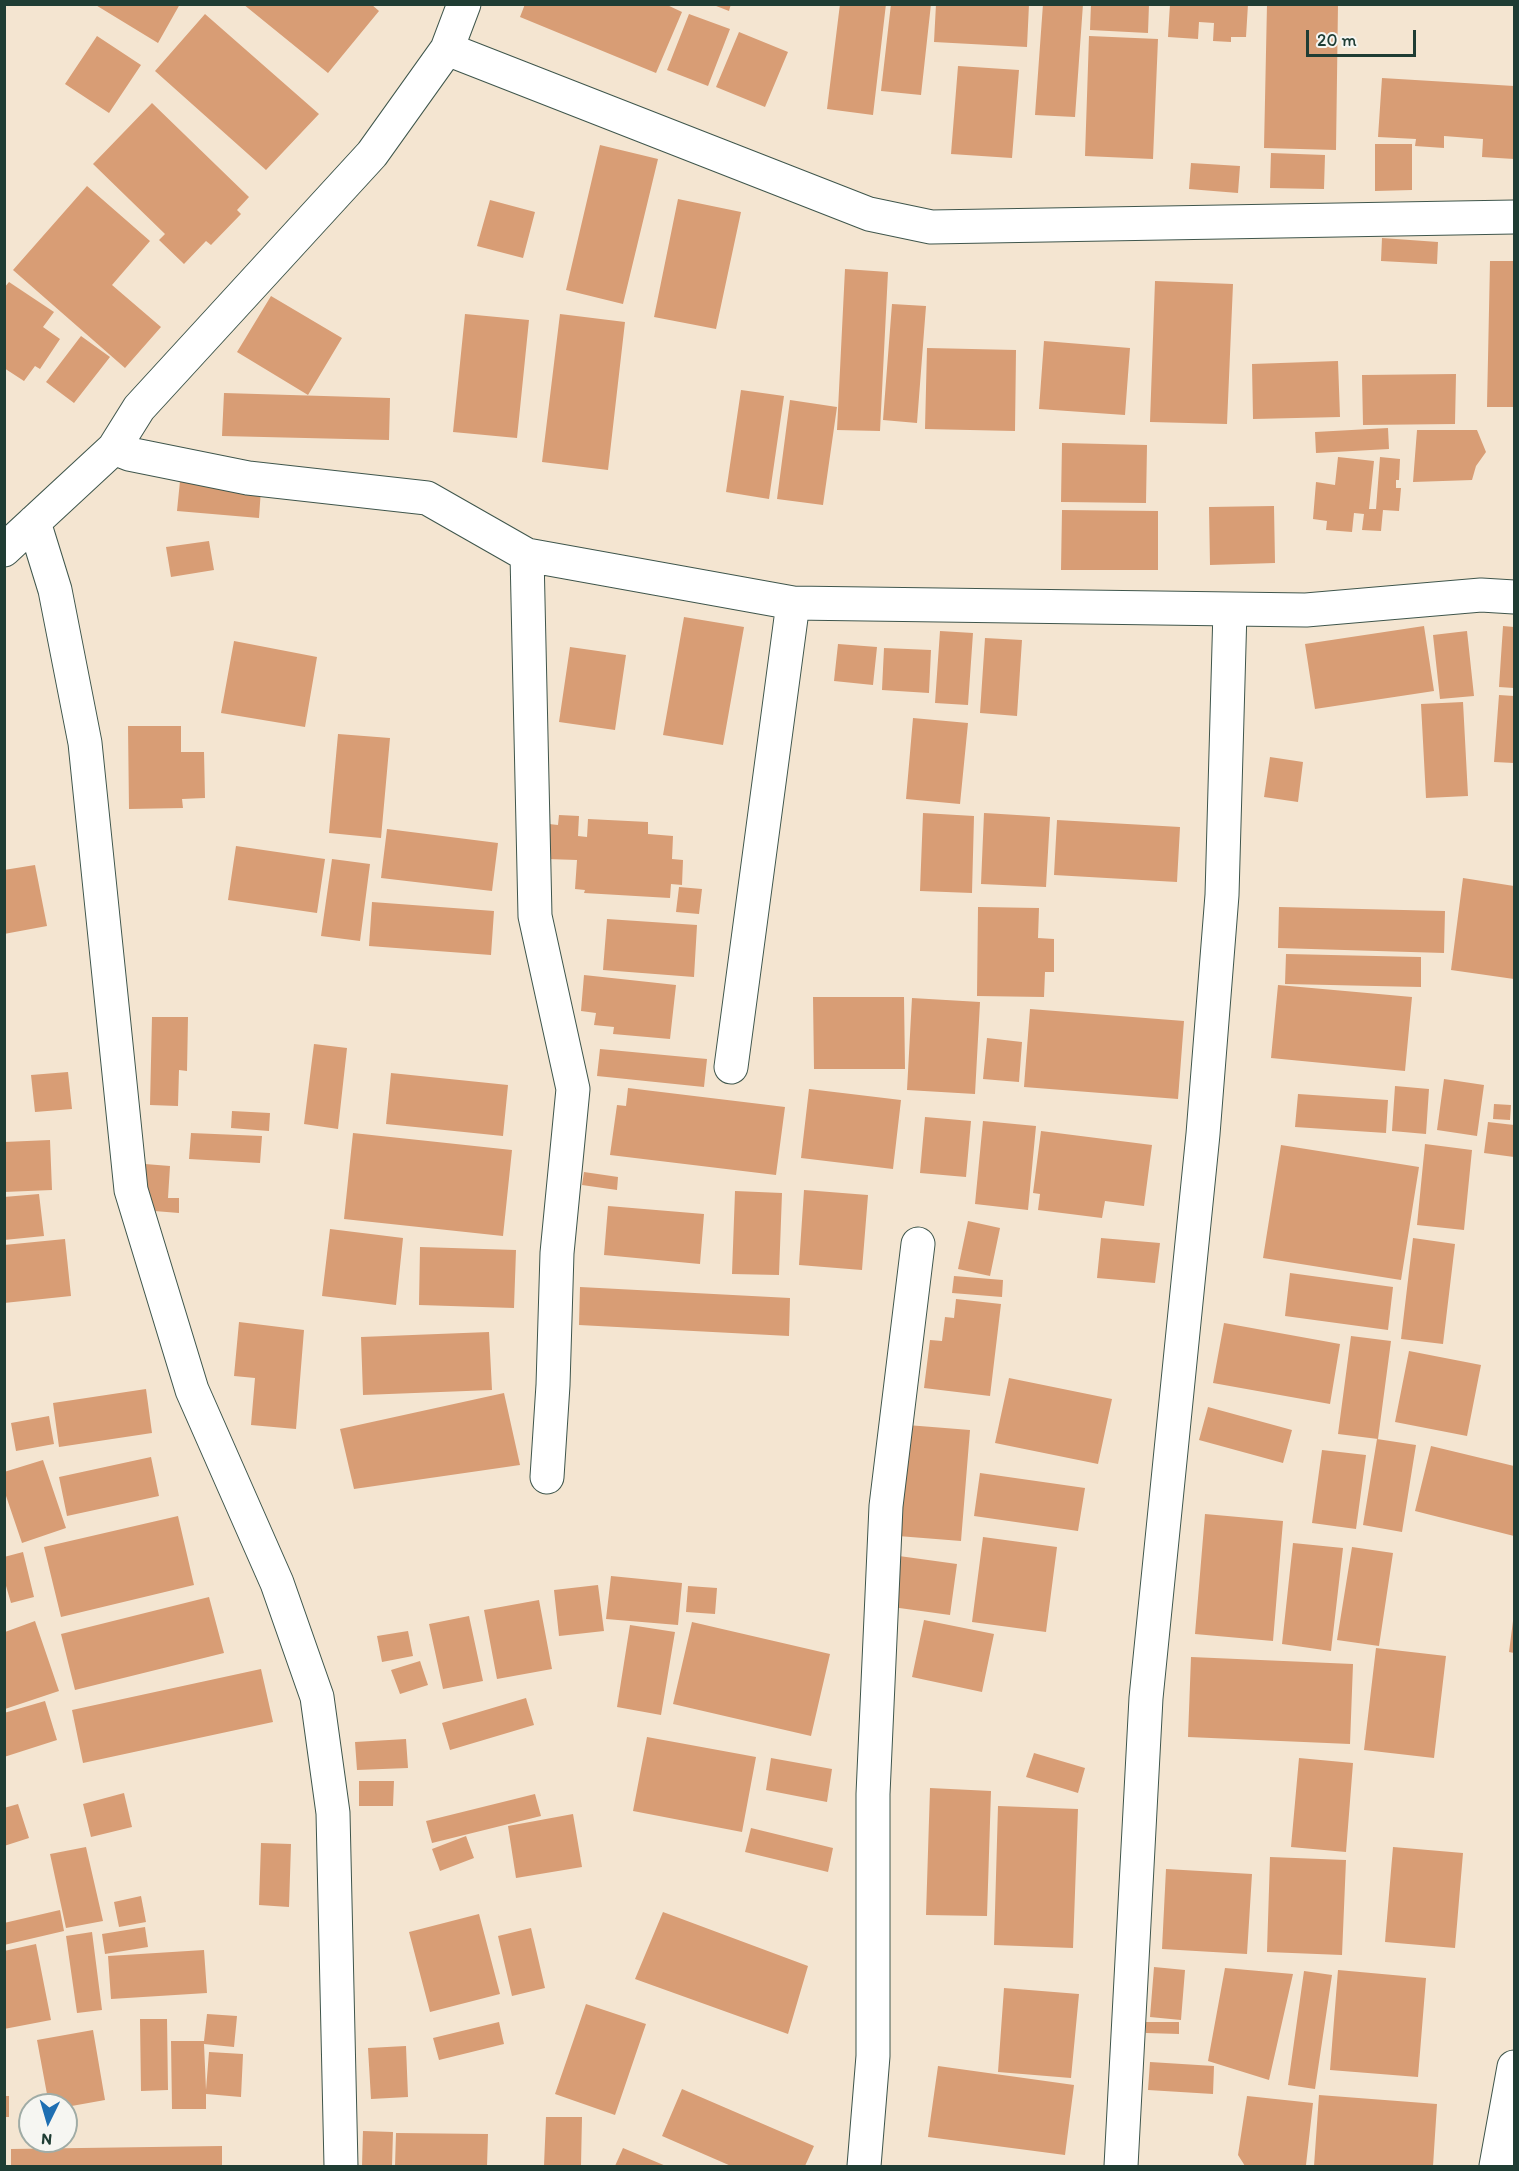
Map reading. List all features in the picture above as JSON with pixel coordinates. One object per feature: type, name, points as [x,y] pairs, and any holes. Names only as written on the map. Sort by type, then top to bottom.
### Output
[{"type":"street","points":[[4,550],[114,448],[139,408],[372,154],[447,49],[464,4]]},
{"type":"street","points":[[447,49],[869,214],[931,227],[1515,217]]},
{"type":"street","points":[[114,448],[129,454],[248,478],[427,498],[527,555],[793,603],[1306,610],[1481,595],[1515,597]]},
{"type":"street","points":[[34,522],[55,590],[85,743],[131,1190],[192,1390],[277,1583],[317,1696],[333,1813],[341,2166]]},
{"type":"street","points":[[527,555],[535,916],[573,1089],[557,1253],[554,1385],[547,1477]]},
{"type":"street","points":[[731,1067],[793,603]]},
{"type":"street","points":[[1121,2166],[1146,1698],[1203,1134],[1222,895],[1230,609]]},
{"type":"street","points":[[864,2166],[873,2056],[873,1794],[886,1506],[918,1244]]},
{"type":"street","points":[[1496,2166],[1515,2067]]},
{"type":"building","points":[[94,4],[180,4],[158,43]]},
{"type":"building","points":[[243,4],[371,4],[379,11],[328,73]]},
{"type":"building","points":[[525,4],[665,4],[682,12],[656,73],[520,17]]},
{"type":"building","points":[[711,4],[731,4],[729,11]]},
{"type":"building","points":[[840,4],[886,4],[873,115],[827,109]]},
{"type":"building","points":[[891,4],[931,4],[921,95],[881,91]]},
{"type":"building","points":[[936,4],[1029,4],[1027,47],[934,42]]},
{"type":"building","points":[[1043,4],[1083,4],[1075,117],[1035,115]]},
{"type":"building","points":[[1091,4],[1149,4],[1148,33],[1090,30]]},
{"type":"building","points":[[1170,4],[1248,4],[1246,37],[1231,37],[1231,42],[1213,41],[1214,23],[1199,22],[1198,39],[1168,37]]},
{"type":"building","points":[[1267,4],[1338,4],[1336,150],[1264,148]]},
{"type":"building","points":[[205,14],[319,114],[266,170],[155,71]]},
{"type":"building","points":[[689,14],[730,29],[708,86],[667,70]]},
{"type":"building","points":[[739,32],[788,52],[765,107],[716,87]]},
{"type":"building","points":[[97,36],[141,65],[109,113],[65,84]]},
{"type":"building","points":[[1089,36],[1158,39],[1153,159],[1085,156]]},
{"type":"building","points":[[958,66],[1019,70],[1012,158],[951,154]]},
{"type":"building","points":[[1382,78],[1514,86],[1514,159],[1482,157],[1483,139],[1444,136],[1444,148],[1415,146],[1416,139],[1378,137]]},
{"type":"building","points":[[152,103],[249,197],[237,210],[241,214],[211,245],[206,241],[184,264],[159,240],[165,234],[93,164]]},
{"type":"building","points":[[1375,144],[1412,144],[1412,190],[1375,191]]},
{"type":"building","points":[[600,145],[658,159],[623,304],[566,290]]},
{"type":"building","points":[[1271,153],[1325,155],[1324,189],[1270,188]]},
{"type":"building","points":[[1191,163],[1240,166],[1238,193],[1189,189]]},
{"type":"building","points":[[87,186],[150,241],[112,285],[161,327],[125,368],[13,270]]},
{"type":"building","points":[[678,199],[741,212],[716,329],[654,317]]},
{"type":"building","points":[[490,200],[535,212],[523,258],[477,246]]},
{"type":"building","points":[[1382,238],[1438,242],[1437,264],[1381,261]]},
{"type":"building","points":[[1490,261],[1514,261],[1514,407],[1487,407]]},
{"type":"building","points":[[845,269],[888,272],[880,431],[837,430]]},
{"type":"building","points":[[1155,281],[1233,284],[1227,424],[1150,422]]},
{"type":"building","points":[[9,282],[54,312],[43,327],[60,339],[40,369],[35,366],[24,381],[4,368],[4,288]]},
{"type":"building","points":[[271,296],[342,338],[308,395],[237,352]]},
{"type":"building","points":[[892,304],[926,306],[917,423],[883,420]]},
{"type":"building","points":[[465,314],[529,320],[517,438],[453,432]]},
{"type":"building","points":[[560,314],[625,322],[608,470],[542,462]]},
{"type":"building","points":[[81,336],[110,357],[74,403],[46,382]]},
{"type":"building","points":[[1044,341],[1130,348],[1125,415],[1039,409]]},
{"type":"building","points":[[927,348],[1016,350],[1015,431],[925,429]]},
{"type":"building","points":[[1338,361],[1340,417],[1253,419],[1252,364]]},
{"type":"building","points":[[1456,374],[1455,424],[1363,425],[1362,375]]},
{"type":"building","points":[[741,390],[784,396],[769,499],[726,492]]},
{"type":"building","points":[[224,393],[390,398],[389,440],[222,436]]},
{"type":"building","points":[[790,400],[837,407],[823,505],[777,499]]},
{"type":"building","points":[[1388,428],[1389,449],[1316,453],[1315,432]]},
{"type":"building","points":[[1417,430],[1477,430],[1486,452],[1476,466],[1472,480],[1413,482]]},
{"type":"building","points":[[1062,443],[1147,445],[1146,503],[1061,502]]},
{"type":"building","points":[[1338,457],[1374,461],[1369,509],[1376,509],[1380,457],[1400,459],[1399,480],[1396,480],[1396,488],[1401,488],[1399,511],[1383,510],[1381,531],[1362,530],[1364,514],[1354,513],[1352,532],[1326,530],[1327,521],[1313,519],[1316,482],[1335,485]]},
{"type":"building","points":[[180,481],[261,489],[259,518],[177,511]]},
{"type":"building","points":[[1274,506],[1275,563],[1210,565],[1209,507]]},
{"type":"building","points":[[1062,510],[1158,511],[1158,570],[1061,570]]},
{"type":"building","points":[[209,541],[214,570],[171,577],[166,547]]},
{"type":"building","points":[[684,617],[744,627],[723,745],[663,735]]},
{"type":"building","points":[[1424,626],[1434,691],[1315,709],[1305,644]]},
{"type":"building","points":[[1503,626],[1514,627],[1514,688],[1499,687]]},
{"type":"building","points":[[940,631],[973,633],[968,705],[935,703]]},
{"type":"building","points":[[1467,631],[1474,696],[1440,699],[1433,635]]},
{"type":"building","points":[[985,638],[1022,640],[1017,716],[980,713]]},
{"type":"building","points":[[234,641],[317,657],[305,727],[221,713]]},
{"type":"building","points":[[838,644],[877,647],[873,685],[834,681]]},
{"type":"building","points":[[570,647],[626,655],[615,730],[559,722]]},
{"type":"building","points":[[884,648],[931,650],[929,693],[882,690]]},
{"type":"building","points":[[1499,695],[1514,696],[1514,763],[1494,762]]},
{"type":"building","points":[[1463,702],[1468,796],[1426,798],[1421,704]]},
{"type":"building","points":[[913,718],[968,723],[960,804],[906,799]]},
{"type":"building","points":[[128,726],[181,726],[181,752],[204,752],[205,798],[182,799],[183,808],[129,809]]},
{"type":"building","points":[[338,734],[390,738],[381,838],[329,833]]},
{"type":"building","points":[[1270,757],[1303,762],[1298,802],[1264,797]]},
{"type":"building","points":[[923,813],[974,816],[972,893],[920,891]]},
{"type":"building","points":[[984,813],[1050,817],[1046,887],[981,884]]},
{"type":"building","points":[[559,815],[579,816],[578,836],[587,837],[588,819],[648,822],[648,834],[673,836],[672,859],[683,860],[682,885],[671,884],[670,898],[584,893],[585,890],[575,889],[577,860],[547,859],[549,824],[558,825]]},
{"type":"building","points":[[1057,820],[1180,827],[1177,882],[1054,875]]},
{"type":"building","points":[[387,829],[498,843],[492,891],[381,878]]},
{"type":"building","points":[[236,846],[325,859],[317,913],[228,900]]},
{"type":"building","points":[[332,859],[370,864],[360,941],[321,936]]},
{"type":"building","points":[[35,865],[47,926],[4,934],[4,870]]},
{"type":"building","points":[[1463,878],[1514,886],[1514,979],[1451,970]]},
{"type":"building","points":[[679,887],[702,889],[699,914],[676,912]]},
{"type":"building","points":[[372,902],[494,911],[491,955],[369,946]]},
{"type":"building","points":[[978,907],[1039,908],[1038,938],[1054,939],[1054,972],[1045,972],[1044,997],[977,996]]},
{"type":"building","points":[[1279,907],[1445,911],[1444,953],[1278,948]]},
{"type":"building","points":[[607,919],[697,925],[694,977],[603,970]]},
{"type":"building","points":[[1286,954],[1421,957],[1421,987],[1285,984]]},
{"type":"building","points":[[584,975],[676,985],[670,1039],[613,1034],[614,1027],[594,1025],[596,1013],[581,1011]]},
{"type":"building","points":[[1278,985],[1412,997],[1405,1071],[1271,1058]]},
{"type":"building","points":[[813,997],[904,997],[905,1069],[814,1069]]},
{"type":"building","points":[[912,998],[980,1002],[975,1094],[907,1090]]},
{"type":"building","points":[[1030,1009],[1184,1021],[1178,1099],[1024,1087]]},
{"type":"building","points":[[152,1017],[188,1017],[187,1071],[179,1070],[178,1106],[150,1105]]},
{"type":"building","points":[[987,1038],[1022,1042],[1019,1082],[983,1079]]},
{"type":"building","points":[[314,1044],[347,1048],[338,1129],[304,1124]]},
{"type":"building","points":[[600,1049],[707,1059],[704,1087],[597,1076]]},
{"type":"building","points":[[68,1072],[72,1109],[35,1112],[31,1075]]},
{"type":"building","points":[[391,1073],[508,1085],[503,1136],[386,1124]]},
{"type":"building","points":[[1444,1079],[1484,1085],[1477,1136],[1437,1130]]},
{"type":"building","points":[[1395,1086],[1429,1089],[1426,1134],[1392,1131]]},
{"type":"building","points":[[628,1088],[785,1107],[776,1175],[610,1155],[617,1105],[626,1106]]},
{"type":"building","points":[[809,1089],[901,1100],[893,1169],[801,1158]]},
{"type":"building","points":[[1298,1094],[1388,1100],[1386,1133],[1295,1127]]},
{"type":"building","points":[[1494,1104],[1511,1105],[1510,1120],[1493,1119]]},
{"type":"building","points":[[232,1111],[270,1113],[269,1131],[231,1128]]},
{"type":"building","points":[[925,1117],[971,1121],[966,1177],[920,1173]]},
{"type":"building","points":[[983,1121],[1036,1126],[1028,1210],[975,1204]]},
{"type":"building","points":[[1488,1122],[1514,1125],[1514,1157],[1484,1153]]},
{"type":"building","points":[[1041,1131],[1152,1145],[1144,1206],[1105,1201],[1102,1218],[1038,1210],[1040,1194],[1033,1193]]},
{"type":"building","points":[[191,1133],[262,1136],[260,1163],[189,1159]]},
{"type":"building","points":[[353,1133],[512,1150],[503,1236],[344,1219]]},
{"type":"building","points":[[50,1140],[52,1190],[4,1192],[4,1142]]},
{"type":"building","points":[[1425,1144],[1472,1150],[1464,1230],[1417,1225]]},
{"type":"building","points":[[1281,1145],[1419,1167],[1401,1280],[1263,1258]]},
{"type":"building","points":[[145,1164],[170,1166],[168,1198],[179,1198],[179,1213],[142,1210]]},
{"type":"building","points":[[584,1172],[618,1177],[617,1190],[582,1185]]},
{"type":"building","points":[[804,1190],[868,1195],[862,1270],[799,1265]]},
{"type":"building","points":[[735,1191],[782,1193],[779,1275],[732,1274]]},
{"type":"building","points":[[39,1194],[44,1236],[4,1240],[4,1197]]},
{"type":"building","points":[[608,1206],[704,1214],[700,1264],[604,1255]]},
{"type":"building","points":[[968,1221],[1000,1228],[990,1276],[958,1269]]},
{"type":"building","points":[[330,1229],[403,1238],[396,1305],[322,1296]]},
{"type":"building","points":[[1101,1238],[1160,1243],[1155,1283],[1097,1278]]},
{"type":"building","points":[[1413,1238],[1455,1244],[1443,1344],[1401,1339]]},
{"type":"building","points":[[65,1239],[71,1296],[4,1303],[4,1245]]},
{"type":"building","points":[[420,1247],[516,1250],[514,1308],[419,1305]]},
{"type":"building","points":[[1290,1273],[1393,1287],[1388,1330],[1285,1316]]},
{"type":"building","points":[[954,1276],[1003,1280],[1002,1297],[952,1293]]},
{"type":"building","points":[[580,1287],[790,1298],[789,1336],[579,1325]]},
{"type":"building","points":[[956,1299],[1001,1304],[990,1396],[924,1388],[930,1340],[942,1341],[945,1317],[954,1318]]},
{"type":"building","points":[[239,1322],[304,1330],[296,1429],[251,1425],[255,1378],[234,1376]]},
{"type":"building","points":[[1224,1323],[1340,1344],[1330,1404],[1213,1383]]},
{"type":"building","points":[[489,1332],[492,1390],[363,1395],[361,1337]]},
{"type":"building","points":[[1351,1336],[1391,1341],[1378,1439],[1338,1434]]},
{"type":"building","points":[[1409,1351],[1481,1365],[1467,1436],[1395,1422]]},
{"type":"building","points":[[1009,1378],[1112,1399],[1098,1464],[995,1443]]},
{"type":"building","points":[[146,1389],[152,1433],[59,1447],[53,1403]]},
{"type":"building","points":[[504,1393],[520,1465],[354,1489],[340,1429]]},
{"type":"building","points":[[1208,1407],[1292,1430],[1283,1463],[1199,1440]]},
{"type":"building","points":[[49,1416],[54,1444],[16,1451],[11,1423]]},
{"type":"building","points":[[907,1425],[970,1430],[961,1541],[898,1536]]},
{"type":"building","points":[[1377,1439],[1416,1445],[1402,1532],[1363,1525]]},
{"type":"building","points":[[1431,1446],[1514,1466],[1514,1536],[1415,1511]]},
{"type":"building","points":[[1322,1450],[1366,1455],[1356,1529],[1312,1523]]},
{"type":"building","points":[[151,1457],[159,1496],[67,1516],[59,1477]]},
{"type":"building","points":[[43,1460],[66,1528],[22,1543],[4,1490],[4,1472]]},
{"type":"building","points":[[980,1473],[1085,1488],[1078,1531],[974,1516]]},
{"type":"building","points":[[1205,1514],[1283,1521],[1273,1641],[1195,1634]]},
{"type":"building","points":[[178,1516],[194,1585],[61,1617],[44,1547]]},
{"type":"building","points":[[983,1537],[1057,1547],[1046,1632],[972,1622]]},
{"type":"building","points":[[1293,1543],[1343,1548],[1331,1651],[1282,1644]]},
{"type":"building","points":[[1352,1547],[1393,1553],[1379,1646],[1337,1640]]},
{"type":"building","points":[[23,1552],[34,1597],[11,1603],[4,1579],[4,1557]]},
{"type":"building","points":[[899,1556],[957,1564],[950,1615],[892,1607]]},
{"type":"building","points":[[611,1576],[682,1583],[678,1625],[606,1619]]},
{"type":"building","points":[[598,1585],[604,1631],[559,1636],[554,1590]]},
{"type":"building","points":[[688,1586],[717,1588],[715,1614],[686,1612]]},
{"type":"building","points":[[209,1597],[224,1653],[75,1690],[61,1634]]},
{"type":"building","points":[[539,1600],[552,1669],[497,1679],[484,1610]]},
{"type":"building","points":[[469,1616],[483,1681],[443,1689],[429,1624]]},
{"type":"building","points":[[924,1620],[994,1634],[982,1692],[912,1677]]},
{"type":"building","points":[[35,1621],[59,1691],[5,1709],[5,1632]]},
{"type":"building","points":[[1514,1621],[1514,1653],[1509,1652]]},
{"type":"building","points":[[692,1622],[830,1654],[811,1736],[673,1704]]},
{"type":"building","points":[[630,1625],[675,1632],[661,1715],[617,1707]]},
{"type":"building","points":[[408,1631],[413,1656],[382,1662],[377,1636]]},
{"type":"building","points":[[1376,1648],[1446,1656],[1434,1758],[1364,1750]]},
{"type":"building","points":[[1191,1657],[1353,1664],[1350,1744],[1188,1737]]},
{"type":"building","points":[[420,1661],[428,1685],[400,1694],[391,1670]]},
{"type":"building","points":[[261,1669],[273,1722],[83,1763],[72,1710]]},
{"type":"building","points":[[526,1698],[534,1725],[450,1750],[442,1723]]},
{"type":"building","points":[[45,1701],[57,1740],[4,1757],[4,1713]]},
{"type":"building","points":[[647,1737],[756,1757],[742,1832],[633,1811]]},
{"type":"building","points":[[406,1739],[408,1768],[357,1770],[355,1742]]},
{"type":"building","points":[[1034,1753],[1085,1768],[1078,1793],[1026,1777]]},
{"type":"building","points":[[771,1758],[832,1769],[827,1802],[766,1790]]},
{"type":"building","points":[[1299,1758],[1353,1763],[1346,1852],[1291,1847]]},
{"type":"building","points":[[359,1781],[394,1781],[393,1806],[359,1806]]},
{"type":"building","points":[[930,1788],[991,1791],[987,1916],[926,1915]]},
{"type":"building","points":[[124,1793],[132,1827],[91,1837],[83,1804]]},
{"type":"building","points":[[535,1794],[541,1816],[432,1843],[426,1821]]},
{"type":"building","points":[[18,1804],[29,1838],[4,1846],[4,1808]]},
{"type":"building","points":[[998,1806],[1078,1809],[1073,1948],[994,1945]]},
{"type":"building","points":[[573,1814],[582,1867],[516,1878],[508,1826]]},
{"type":"building","points":[[751,1828],[833,1848],[828,1872],[745,1852]]},
{"type":"building","points":[[466,1836],[474,1858],[440,1871],[432,1849]]},
{"type":"building","points":[[261,1843],[291,1844],[289,1907],[259,1905]]},
{"type":"building","points":[[86,1847],[103,1921],[66,1928],[50,1854]]},
{"type":"building","points":[[1393,1847],[1463,1853],[1455,1948],[1385,1942]]},
{"type":"building","points":[[1270,1857],[1346,1860],[1342,1955],[1267,1952]]},
{"type":"building","points":[[1166,1869],[1252,1874],[1247,1954],[1162,1949]]},
{"type":"building","points":[[141,1896],[146,1922],[119,1927],[114,1902]]},
{"type":"building","points":[[60,1910],[64,1931],[4,1945],[4,1923]]},
{"type":"building","points":[[663,1912],[808,1966],[788,2034],[635,1979]]},
{"type":"building","points":[[479,1914],[500,1994],[430,2012],[409,1932]]},
{"type":"building","points":[[145,1927],[148,1947],[105,1954],[102,1934]]},
{"type":"building","points":[[531,1928],[545,1988],[512,1996],[498,1936]]},
{"type":"building","points":[[92,1932],[102,2010],[77,2013],[66,1936]]},
{"type":"building","points":[[36,1944],[51,2020],[4,2029],[4,1951]]},
{"type":"building","points":[[204,1950],[207,1993],[111,1999],[108,1956]]},
{"type":"building","points":[[1154,1967],[1185,1970],[1181,2020],[1150,2017]]},
{"type":"building","points":[[1225,1968],[1293,1974],[1269,2080],[1208,2061]]},
{"type":"building","points":[[1338,1970],[1426,1978],[1418,2077],[1330,2070]]},
{"type":"building","points":[[1304,1971],[1332,1975],[1315,2089],[1288,2085]]},
{"type":"building","points":[[1004,1988],[1079,1994],[1071,2078],[998,2072]]},
{"type":"building","points":[[586,2004],[646,2024],[615,2115],[555,2094]]},
{"type":"building","points":[[207,2014],[237,2016],[234,2047],[204,2044],[206,2090],[209,2052],[243,2054],[241,2097],[206,2094],[206,2109],[172,2109],[171,2041],[204,2041]]},
{"type":"building","points":[[140,2019],[167,2019],[168,2090],[141,2091]]},
{"type":"building","points":[[499,2022],[504,2044],[439,2060],[433,2038]]},
{"type":"building","points":[[1146,2022],[1179,2022],[1179,2034],[1146,2033]]},
{"type":"building","points":[[93,2030],[105,2100],[78,2105],[78,2093],[47,2093],[37,2040]]},
{"type":"building","points":[[406,2046],[408,2097],[371,2099],[368,2048]]},
{"type":"building","points":[[1150,2062],[1214,2066],[1213,2094],[1148,2090]]},
{"type":"building","points":[[938,2066],[1074,2085],[1065,2155],[928,2137]]},
{"type":"building","points":[[682,2089],[814,2146],[805,2166],[731,2166],[662,2136]]},
{"type":"building","points":[[1319,2095],[1437,2104],[1433,2166],[1314,2166]]},
{"type":"building","points":[[4,2096],[9,2096],[9,2117],[4,2117]]},
{"type":"building","points":[[1247,2096],[1313,2103],[1306,2165],[1245,2166],[1238,2155]]},
{"type":"building","points":[[546,2117],[582,2117],[581,2166],[544,2166]]},
{"type":"building","points":[[363,2131],[393,2132],[392,2166],[362,2166]]},
{"type":"building","points":[[396,2133],[488,2134],[487,2166],[395,2166]]},
{"type":"building","points":[[222,2146],[222,2166],[11,2166],[11,2149],[18,2149],[18,2153],[78,2153],[78,2148]]},
{"type":"building","points":[[623,2148],[666,2166],[615,2166]]}]
